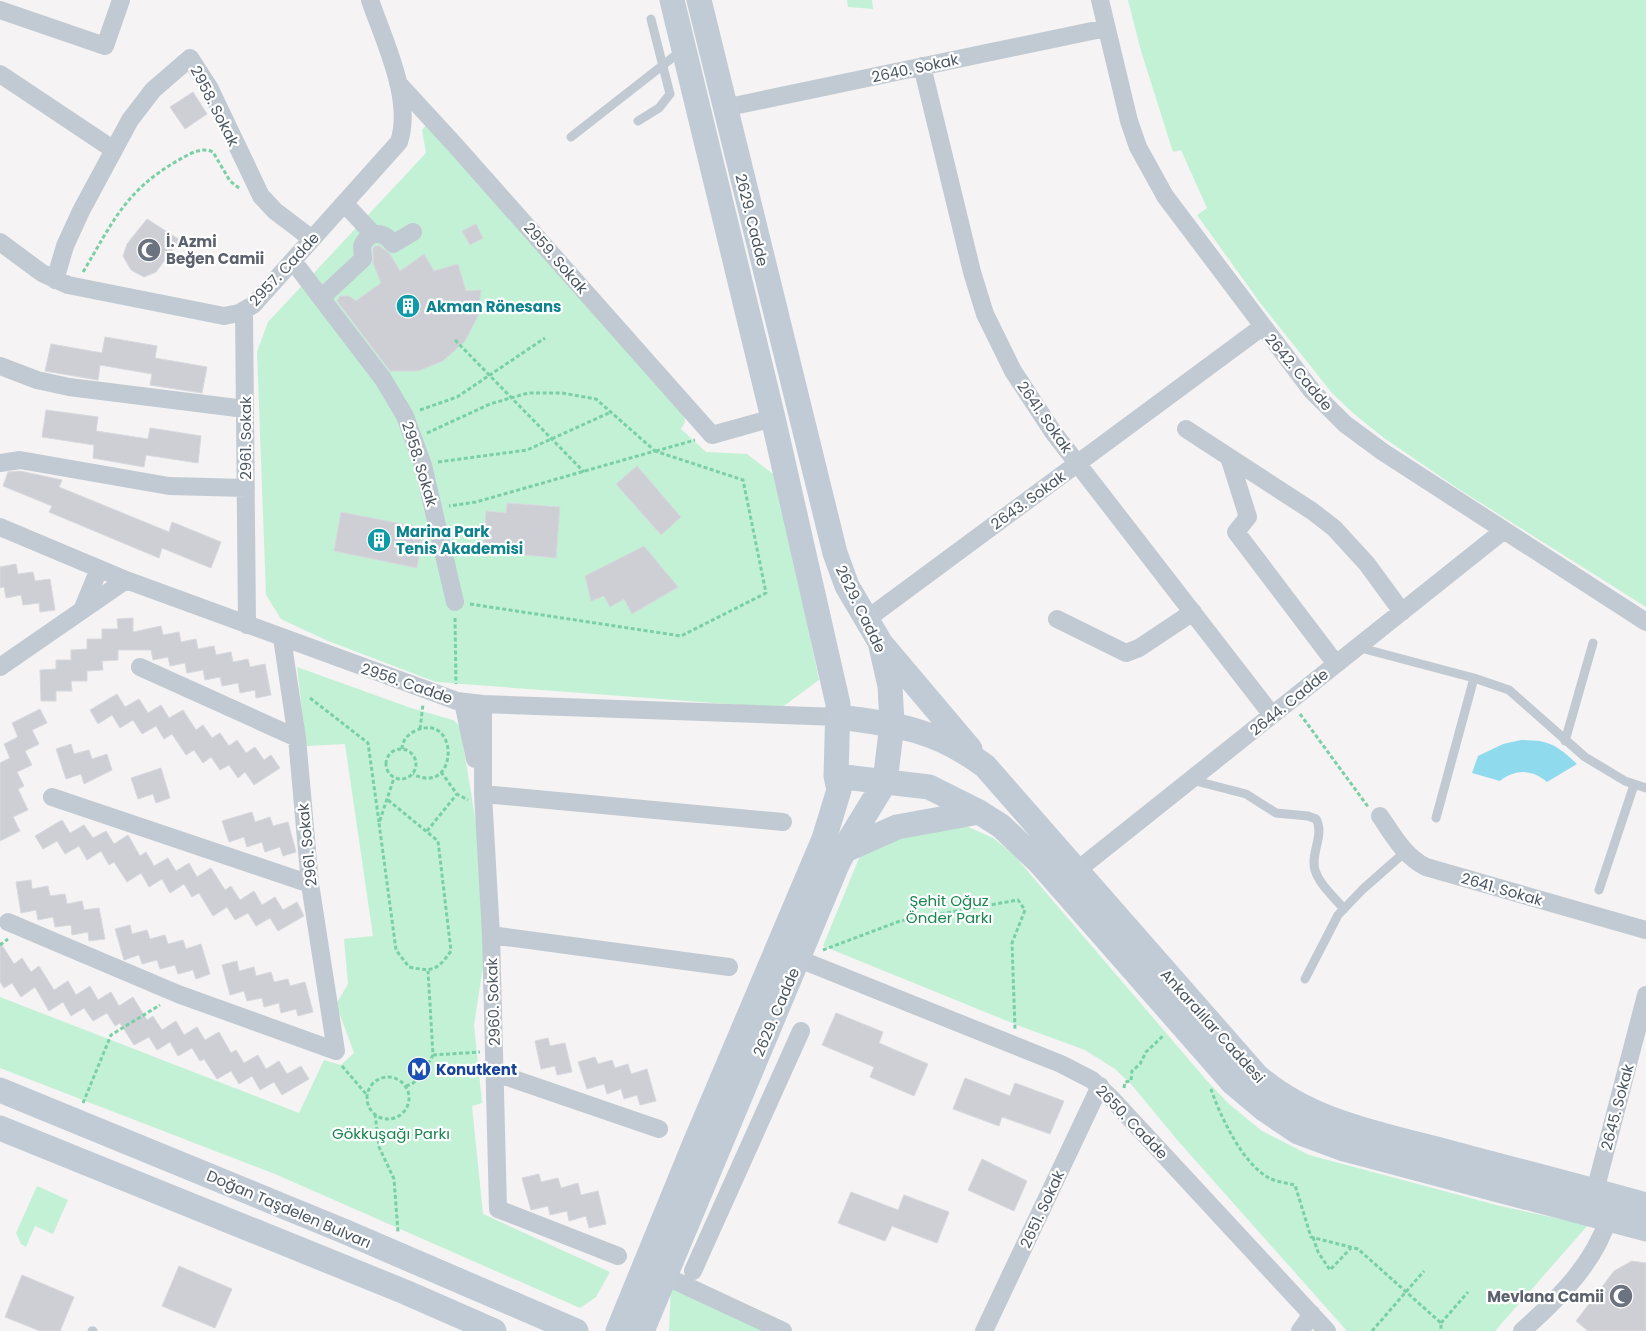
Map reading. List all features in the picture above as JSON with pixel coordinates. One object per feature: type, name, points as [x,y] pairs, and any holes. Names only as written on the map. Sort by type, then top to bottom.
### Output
[{"type":"main road","name":"2629. Cadde","points":[[618,1331],[695,1142],[824,839],[839,790],[836,776],[839,717],[773,418],[672,0]]},
{"type":"main road","name":"2629. Cadde","points":[[642,1331],[844,851],[885,782],[892,724],[890,686],[880,642],[846,586],[835,553],[724,108],[700,0]]},
{"type":"main road","points":[[880,642],[985,766]]},
{"type":"main road","name":"Ankaralılar Caddesi","points":[[839,717],[892,724],[934,735],[985,766],[1075,872],[1256,1075],[1271,1089],[1295,1104],[1345,1125],[1646,1205]]},
{"type":"main road","name":"Ankaralılar Caddesi","points":[[836,776],[929,787],[979,812],[1001,826],[1040,863],[1233,1083],[1264,1109],[1298,1132],[1319,1140],[1646,1229]]},
{"type":"main road","points":[[844,851],[897,827],[979,812]]},
{"type":"main road","name":"Doğan Taşdelen Bulvarı","points":[[0,1090],[399,1255],[576,1331]]},
{"type":"main road","points":[[0,1128],[405,1292],[494,1331]]},
{"type":"street","points":[[0,10],[105,46],[121,0]]},
{"type":"street","name":"2957. Cadde","points":[[0,242],[55,280],[74,287],[224,316],[244,311],[345,204],[398,142],[402,128],[403,113],[397,82],[370,0]]},
{"type":"street","name":"2642. Cadde","points":[[1100,0],[1129,121],[1151,173],[1179,218],[1312,392],[1345,424],[1382,452],[1646,622]]},
{"type":"street","name":"2640. Sokak","points":[[724,108],[1106,28]]},
{"type":"street","name":"2958. Sokak","points":[[55,280],[70,236],[114,150],[140,105],[158,85],[190,58],[213,96],[256,187],[275,211],[312,239]]},
{"type":"street","name":"2641. Sokak","points":[[922,66],[972,272],[985,314],[1002,349],[1026,392],[1077,464],[1272,715]]},
{"type":"street","points":[[0,74],[114,150]]},
{"type":"street","name":"2959. Sokak","points":[[397,82],[455,144],[712,435]]},
{"type":"street","points":[[345,204],[373,234],[385,235],[393,244],[413,232]]},
{"type":"street","points":[[321,298],[363,259],[362,246],[373,234]]},
{"type":"street","name":"2958. Sokak","points":[[293,261],[383,379],[405,416],[423,465],[455,602]]},
{"type":"street","name":"2961. Sokak","points":[[244,311],[247,625]]},
{"type":"street","name":"2643. Sokak","points":[[867,619],[1262,327]]},
{"type":"street","points":[[0,366],[38,380],[69,387],[245,409]]},
{"type":"street","points":[[712,435],[773,418]]},
{"type":"street","points":[[1186,429],[1312,510],[1334,528],[1362,556],[1402,612]]},
{"type":"street","points":[[1229,457],[1248,517],[1236,532],[1336,664]]},
{"type":"street","points":[[0,462],[20,460],[169,486],[246,488]]},
{"type":"street","name":"2956. Cadde","points":[[0,527],[126,580],[424,691],[460,702],[839,717]]},
{"type":"street","name":"2644. Cadde","points":[[1075,872],[1503,531]]},
{"type":"street","points":[[83,608],[98,569]]},
{"type":"street","points":[[0,667],[126,580]]},
{"type":"street","points":[[1056,619],[1126,653],[1139,648],[1193,612]]},
{"type":"street","name":"2961. Sokak","points":[[282,638],[297,738],[310,884],[336,1051]]},
{"type":"street","points":[[140,667],[297,738]]},
{"type":"street","name":"2960. Sokak","points":[[460,702],[483,801]]},
{"type":"street","name":"2960. Sokak","points":[[483,704],[483,801],[491,935],[498,1209],[618,1256]]},
{"type":"street","points":[[52,797],[310,884]]},
{"type":"street","points":[[483,801],[783,822]]},
{"type":"street","name":"2641. Sokak","points":[[1380,816],[1405,852],[1415,862],[1426,867],[1646,930]]},
{"type":"street","points":[[8,922],[178,994],[336,1051]]},
{"type":"street","points":[[491,935],[729,968]]},
{"type":"street","name":"2650. Cadde","points":[[799,959],[1066,1066],[1100,1086],[1328,1331]]},
{"type":"street","name":"2645. Sokak","points":[[1595,1191],[1646,995]]},
{"type":"street","points":[[693,1271],[801,1031]]},
{"type":"street","points":[[496,1074],[659,1129]]},
{"type":"street","name":"2651. Sokak","points":[[984,1331],[1100,1086]]},
{"type":"street","points":[[729,1122],[755,1134]]},
{"type":"street","points":[[1522,1331],[1557,1298],[1588,1260],[1600,1241],[1608,1219]]},
{"type":"street","points":[[665,1276],[783,1331]]},
{"type":"street","points":[[1300,1331],[1312,1314]]},
{"type":"lane","points":[[638,121],[659,108],[670,94],[650,19]]},
{"type":"lane","points":[[571,138],[683,49]]},
{"type":"lane","points":[[1565,741],[1593,643]]},
{"type":"lane","points":[[1357,647],[1474,678],[1513,693],[1565,741],[1595,764],[1634,785],[1646,788]]},
{"type":"lane","points":[[1436,818],[1474,678]]},
{"type":"lane","points":[[1191,780],[1246,794],[1276,813],[1308,816],[1316,819],[1319,827],[1314,862],[1315,872],[1344,908]]},
{"type":"lane","points":[[1599,890],[1634,785]]},
{"type":"lane","points":[[1305,978],[1333,923],[1344,908],[1405,852]]},
{"type":"path","points":[[74,287],[132,194],[155,174],[187,155],[197,151],[208,150],[213,152],[233,185],[242,189],[256,187]]},
{"type":"path","points":[[405,416],[457,397],[545,338]]},
{"type":"path","points":[[455,340],[584,472]]},
{"type":"path","points":[[414,439],[490,404],[528,393],[562,393],[596,398],[655,451],[744,480],[766,592],[680,636],[455,602],[460,702]]},
{"type":"path","points":[[423,465],[527,450],[611,412]]},
{"type":"path","points":[[434,508],[476,502],[712,435]]},
{"type":"path","points":[[420,729],[424,691]]},
{"type":"path","points":[[310,698],[368,743],[396,950],[409,967],[428,971],[442,965],[451,951],[438,840],[388,800]]},
{"type":"path","points":[[1290,701],[1374,815],[1380,816]]},
{"type":"path","points":[[402,749],[406,738],[420,729],[436,731],[447,742],[449,758],[442,772],[427,778],[413,774]]},
{"type":"path","points":[[402,749],[407,750],[415,757],[416,767],[413,774],[403,780],[394,778],[387,771],[386,760],[392,752],[402,749]]},
{"type":"path","points":[[442,772],[457,794],[483,801]]},
{"type":"path","points":[[379,823],[394,778]]},
{"type":"path","points":[[427,831],[457,794]]},
{"type":"path","points":[[799,959],[900,922],[1018,900],[1025,910],[1012,943],[1015,1045]]},
{"type":"path","points":[[406,1086],[412,1084],[422,1075],[433,1055],[428,971]]},
{"type":"path","points":[[76,1121],[112,1035],[178,994]]},
{"type":"path","points":[[1112,1099],[1124,1089],[1125,1082],[1131,1081],[1132,1071],[1140,1064],[1146,1052],[1179,1022]]},
{"type":"path","points":[[433,1055],[495,1050]]},
{"type":"path","points":[[336,1051],[341,1065],[367,1095],[370,1109],[375,1114],[388,1119],[402,1113],[409,1101],[406,1086],[396,1078],[383,1077],[372,1083],[367,1095]]},
{"type":"path","points":[[1210,1059],[1209,1080],[1211,1090],[1227,1126],[1261,1173],[1274,1180],[1295,1185],[1318,1252],[1330,1270],[1352,1248]]},
{"type":"path","points":[[375,1114],[379,1147],[395,1187],[399,1255]]},
{"type":"path","points":[[1313,1237],[1358,1249],[1441,1324]]},
{"type":"path","points":[[1372,1331],[1424,1271]]},
{"type":"path","points":[[1441,1331],[1441,1324],[1468,1292]]},
{"type":"green space","points":[[847,0],[872,0],[873,9],[848,7]]},
{"type":"green space","points":[[1128,0],[1646,0],[1646,607],[1457,488],[1384,438],[1332,393],[1261,304],[1197,215],[1207,208],[1181,150],[1173,152],[1141,51]]},
{"type":"green space","points":[[427,124],[684,410],[685,422],[681,429],[706,452],[747,454],[777,477],[819,680],[781,708],[436,682],[328,641],[281,619],[266,595],[257,352],[268,322],[426,153],[422,130]]},
{"type":"green space","name":"Gökkuşağı Parkı","points":[[297,667],[411,708],[453,720],[460,726],[478,835],[486,947],[474,1025],[482,1103],[472,1106],[483,1214],[610,1272],[596,1297],[580,1308],[275,1174],[0,1068],[0,997],[299,1113],[324,1060],[341,1065],[354,1053],[336,1004],[348,984],[344,939],[373,936],[345,744],[306,746]]},
{"type":"green space","name":"Şehit Oğuz Önder Parkı","points":[[966,826],[993,838],[1013,854],[1208,1082],[1229,1104],[1262,1131],[1309,1155],[1500,1206],[1588,1225],[1495,1331],[1347,1331],[1179,1142],[1131,1084],[1115,1069],[1085,1050],[1017,1025],[823,946],[862,851],[892,838]]},
{"type":"green space","points":[[37,1186],[68,1200],[53,1234],[35,1226],[26,1247],[21,1244],[16,1233]]},
{"type":"green space","points":[[671,1287],[766,1331],[669,1331]]},
{"type":"water","points":[[1521,740],[1539,741],[1552,745],[1564,752],[1577,764],[1547,782],[1536,775],[1524,772],[1512,774],[1500,781],[1472,773],[1478,756],[1503,744]]},
{"type":"building","points":[[193,92],[207,114],[185,129],[170,107]]},
{"type":"building","name":"İ. Azmi Beğen Camii","points":[[147,219],[180,240],[156,272],[144,277],[131,270],[123,256],[127,244]]},
{"type":"building","points":[[476,224],[483,238],[470,245],[462,231]]},
{"type":"building","name":"Akman Rönesans","points":[[380,246],[390,254],[400,271],[424,254],[434,271],[458,264],[466,291],[481,290],[478,316],[465,341],[443,361],[418,371],[390,371],[337,301],[340,296],[349,296],[356,301],[381,283],[373,263],[373,248]]},
{"type":"building","points":[[105,337],[157,346],[155,358],[207,367],[202,393],[150,385],[152,374],[100,365],[98,380],[45,371],[51,344],[102,353]]},
{"type":"building","points":[[46,410],[98,417],[96,431],[148,439],[150,428],[201,436],[198,463],[146,455],[144,467],[93,458],[94,445],[42,437]]},
{"type":"building","points":[[637,466],[681,517],[661,535],[616,484]]},
{"type":"building","points":[[20,471],[62,480],[59,487],[169,532],[172,522],[221,542],[211,568],[162,548],[159,558],[49,512],[52,506],[3,486],[8,472]]},
{"type":"building","points":[[507,503],[560,507],[556,558],[483,551],[486,511],[506,513]]},
{"type":"building","name":"Marina Park Tenis Akademisi","points":[[341,512],[423,528],[417,568],[334,551]]},
{"type":"building","points":[[644,546],[678,587],[632,614],[624,599],[610,607],[604,596],[591,601],[585,576]]},
{"type":"building","points":[[16,564],[18,574],[33,572],[35,581],[50,579],[55,610],[40,612],[39,603],[23,605],[21,595],[6,598],[4,587],[0,588],[0,567]]},
{"type":"building","points":[[133,618],[133,632],[161,626],[163,635],[179,632],[181,642],[196,639],[198,649],[214,646],[216,655],[231,652],[233,662],[248,659],[250,667],[265,664],[271,695],[256,698],[255,690],[240,693],[238,683],[222,686],[220,677],[205,680],[203,670],[187,673],[185,663],[170,666],[168,657],[153,660],[151,650],[118,650],[118,660],[102,661],[103,670],[87,671],[87,681],[71,681],[72,691],[56,691],[56,701],[41,701],[40,670],[56,669],[56,660],[71,660],[71,650],[87,649],[87,639],[102,639],[102,629],[118,629],[117,619]]},
{"type":"building","points":[[117,694],[125,707],[139,699],[148,713],[161,705],[169,718],[183,710],[196,730],[203,725],[212,738],[220,733],[229,746],[237,740],[246,753],[255,747],[264,760],[271,755],[280,768],[254,785],[245,772],[238,778],[229,765],[220,770],[211,757],[203,763],[194,750],[186,755],[172,734],[164,739],[156,726],[142,734],[133,720],[120,728],[112,715],[98,724],[90,710]]},
{"type":"building","points":[[40,709],[47,723],[32,730],[39,744],[25,751],[32,765],[17,772],[24,786],[18,789],[28,810],[13,817],[20,831],[0,841],[0,763],[10,758],[4,744],[18,737],[12,723]]},
{"type":"building","points":[[71,744],[74,754],[89,750],[92,759],[107,754],[112,770],[84,784],[81,774],[66,779],[56,749]]},
{"type":"building","points":[[161,768],[170,798],[156,803],[153,794],[138,799],[131,778]]},
{"type":"building","points":[[252,812],[255,822],[270,817],[273,826],[288,822],[296,852],[283,856],[280,847],[265,852],[262,842],[247,847],[244,837],[229,842],[222,821]]},
{"type":"building","points":[[62,820],[70,833],[84,825],[93,838],[106,831],[114,844],[128,835],[140,856],[146,852],[154,866],[168,858],[176,871],[189,863],[197,877],[211,868],[225,890],[231,886],[240,900],[254,891],[262,905],[275,897],[283,910],[297,902],[304,916],[278,931],[270,918],[256,926],[248,913],[235,920],[227,907],[213,916],[199,893],[192,897],[184,884],[170,893],[162,879],[149,887],[141,873],[127,882],[114,862],[109,865],[101,851],[87,860],[79,846],[65,854],[57,841],[43,849],[35,836]]},
{"type":"building","points":[[31,880],[32,889],[48,886],[50,896],[65,894],[67,904],[82,901],[84,910],[99,908],[105,939],[89,941],[88,932],[72,935],[71,925],[55,927],[53,917],[38,920],[36,910],[21,913],[16,882]]},
{"type":"building","points":[[130,925],[132,934],[147,930],[150,939],[165,935],[168,944],[183,940],[186,949],[201,944],[210,974],[196,979],[193,970],[178,974],[175,965],[160,969],[157,960],[142,964],[139,955],[124,960],[115,929]]},
{"type":"building","points":[[0,942],[14,964],[22,958],[31,972],[39,966],[54,990],[68,981],[76,995],[90,986],[98,1000],[111,992],[119,1006],[133,997],[147,1020],[153,1016],[162,1030],[176,1021],[184,1035],[197,1027],[205,1040],[219,1032],[231,1053],[236,1050],[244,1063],[258,1055],[266,1069],[279,1061],[287,1074],[301,1066],[309,1079],[282,1095],[274,1082],[260,1090],[252,1076],[239,1084],[231,1071],[217,1079],[204,1059],[200,1061],[192,1048],[178,1056],[170,1042],[157,1050],[149,1037],[134,1045],[120,1023],[115,1026],[107,1013],[93,1021],[84,1008],[71,1016],[63,1002],[49,1011],[35,987],[21,997],[12,983],[4,988],[0,982]]},
{"type":"building","points":[[237,961],[239,971],[254,967],[256,976],[271,972],[274,982],[288,979],[290,986],[305,982],[313,1012],[298,1016],[296,1009],[281,1013],[279,1003],[264,1007],[262,998],[247,1001],[244,991],[230,995],[222,965]]},
{"type":"building","points":[[836,1013],[883,1032],[879,1043],[928,1064],[914,1096],[870,1077],[874,1067],[822,1045]]},
{"type":"building","points":[[548,1038],[550,1046],[565,1043],[572,1072],[557,1075],[555,1066],[541,1069],[535,1041]]},
{"type":"building","points":[[595,1057],[598,1064],[612,1060],[615,1068],[628,1064],[631,1074],[647,1069],[656,1101],[640,1105],[637,1095],[624,1099],[621,1089],[607,1094],[604,1084],[587,1089],[578,1062]]},
{"type":"building","points":[[965,1078],[1010,1096],[1015,1083],[1064,1101],[1050,1134],[1002,1117],[999,1126],[953,1109]]},
{"type":"building","points":[[982,1159],[1027,1181],[1014,1211],[968,1190]]},
{"type":"building","points":[[539,1174],[541,1182],[558,1178],[561,1188],[578,1183],[581,1195],[598,1191],[606,1224],[589,1228],[586,1216],[569,1221],[567,1211],[550,1215],[548,1206],[531,1210],[522,1178]]},
{"type":"building","points":[[851,1192],[898,1210],[904,1195],[949,1212],[937,1243],[892,1226],[885,1241],[838,1223]]},
{"type":"building","name":"Mevlana Camii","points":[[1632,1261],[1646,1263],[1646,1331],[1588,1331],[1576,1321],[1614,1271]]},
{"type":"building","points":[[179,1266],[232,1289],[215,1328],[162,1306]]},
{"type":"building","points":[[22,1275],[74,1297],[60,1331],[40,1331],[5,1317]]},
{"type":"place","name":"İ. Azmi Beğen Camii","points":[[149,250]]},
{"type":"place","name":"Akman Rönesans","points":[[408,306]]},
{"type":"place","name":"Marina Park Tenis Akademisi","points":[[379,540]]},
{"type":"place","name":"Konutkent","points":[[419,1069]]},
{"type":"place","name":"Mevlana Camii","points":[[1621,1296]]}]
